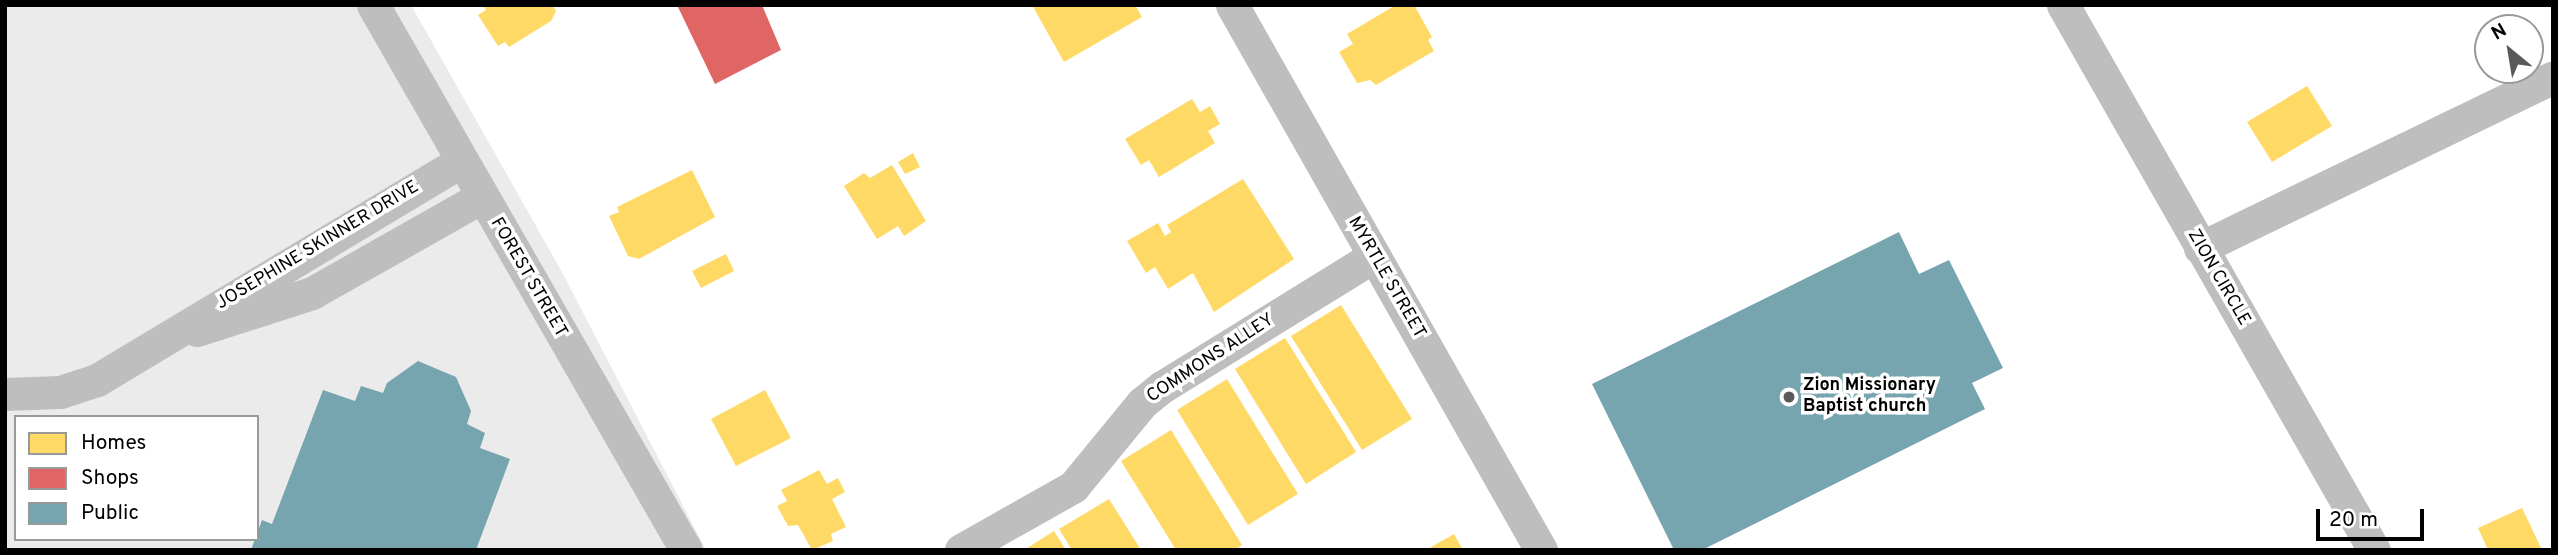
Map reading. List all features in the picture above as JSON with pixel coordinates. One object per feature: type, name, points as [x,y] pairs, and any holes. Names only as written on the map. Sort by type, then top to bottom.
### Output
[{"type":"street","name":"FOREST STREET","points":[[373,5],[686,550]]},
{"type":"street","name":"MYRTLE STREET","points":[[1232,5],[1541,550]]},
{"type":"street","name":"ZION CIRCLE","points":[[2063,5],[2374,550]]},
{"type":"street","points":[[2200,248],[2553,77]]},
{"type":"street","name":"JOSEPHINE SKINNER DRIVE","points":[[5,394],[60,392],[97,380],[178,335],[227,298],[461,161]]},
{"type":"street","name":"JOSEPHINE SKINNER DRIVE","points":[[178,335],[312,293],[482,197]]},
{"type":"street","name":"COMMONS ALLEY","points":[[961,550],[1073,487],[1142,403],[1162,387],[1374,256]]},
{"type":"shaded area","points":[[5,5],[411,5],[562,272],[706,550],[5,550]]},
{"type":"building: Homes","points":[[483,5],[552,5],[556,11],[551,21],[509,47],[505,42],[498,46],[478,15],[486,10]]},
{"type":"building: Homes","points":[[1032,5],[1135,5],[1142,17],[1064,62]]},
{"type":"building: Homes","points":[[1396,5],[1414,5],[1432,37],[1428,40],[1434,51],[1376,85],[1370,80],[1357,83],[1339,52],[1353,44],[1347,34]]},
{"type":"building: Homes","points":[[2307,86],[2332,126],[2272,162],[2247,122]]},
{"type":"building: Homes","points":[[1192,99],[1200,112],[1210,106],[1220,124],[1208,131],[1215,143],[1159,177],[1149,160],[1141,165],[1125,139]]},
{"type":"building: Homes","points":[[913,153],[920,167],[905,174],[898,162]]},
{"type":"building: Homes","points":[[892,165],[926,221],[904,236],[898,226],[877,239],[844,186],[864,173],[870,178]]},
{"type":"building: Homes","points":[[692,170],[715,217],[639,259],[628,256],[609,216],[619,212],[617,207]]},
{"type":"building: Homes","points":[[1243,179],[1294,259],[1214,312],[1193,273],[1168,289],[1155,267],[1146,273],[1127,241],[1158,223],[1165,236],[1171,232],[1167,225]]},
{"type":"building: Homes","points":[[726,254],[734,271],[701,288],[692,271]]},
{"type":"building: Homes","points":[[1341,305],[1412,419],[1362,450],[1291,336]]},
{"type":"building: Homes","points":[[1285,338],[1356,452],[1306,484],[1235,369]]},
{"type":"building: Homes","points":[[1227,379],[1298,494],[1248,525],[1177,410]]},
{"type":"building: Homes","points":[[765,390],[791,438],[736,466],[711,419]]},
{"type":"building: Homes","points":[[1171,430],[1242,545],[1235,550],[1176,550],[1121,461]]},
{"type":"building: Homes","points":[[819,470],[827,484],[838,478],[845,492],[832,499],[846,527],[831,534],[833,541],[812,550],[798,525],[788,526],[777,506],[787,501],[781,490]]},
{"type":"building: Homes","points":[[1109,499],[1141,550],[1072,550],[1059,529]]},
{"type":"building: Homes","points":[[2522,508],[2542,550],[2488,550],[2478,528]]},
{"type":"building: Homes","points":[[1054,531],[1066,550],[1024,550]]},
{"type":"building: Homes","points":[[1454,534],[1463,550],[1426,550]]},
{"type":"building: Shops","points":[[677,5],[762,5],[781,50],[715,84]]},
{"type":"building: Public","name":"Zion Missionary Baptist church","points":[[1899,232],[1919,274],[1949,260],[2003,368],[1972,383],[1985,409],[1702,550],[1674,550],[1592,384]]},
{"type":"building: Public","points":[[418,361],[456,377],[471,411],[467,424],[485,433],[480,448],[510,459],[476,550],[251,550],[254,541],[259,541],[262,520],[272,524],[323,390],[355,401],[361,386],[383,393],[387,383]]},
{"type":"place","name":"Zion Missionary Baptist church","points":[[1789,397]]}]
